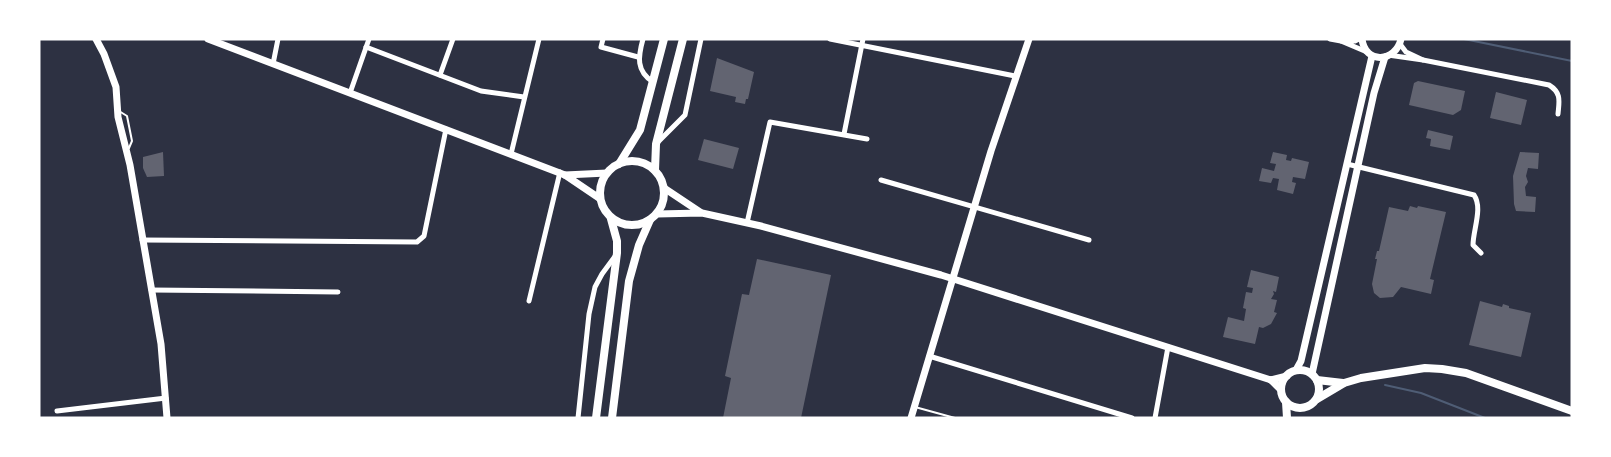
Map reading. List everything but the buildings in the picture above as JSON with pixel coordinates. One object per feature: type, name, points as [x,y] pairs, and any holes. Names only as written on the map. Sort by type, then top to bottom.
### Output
[{"type":"main road","points":[[619,164],[640,130],[664,39]]},
{"type":"main road","points":[[612,418],[629,281],[639,245],[663,202],[664,188],[655,170],[656,144],[683,39]]},
{"type":"main road","points":[[654,217],[638,226],[624,225],[611,219],[603,210],[599,198],[600,185],[607,173],[619,164],[631,160],[644,163],[655,170]]},
{"type":"main road","points":[[596,418],[617,254],[617,241],[611,219]]},
{"type":"main road","points":[[1286,402],[1298,408],[1309,406],[1344,383],[1361,378],[1425,368],[1466,373],[1572,411]]},
{"type":"main road","points":[[1287,418],[1286,402],[1281,390],[1287,376],[1296,370],[1301,370],[1328,383],[1344,383]]},
{"type":"main road","points":[[1314,377],[1319,393],[1317,399]]},
{"type":"main road","points":[[1298,408],[1299,418]]},
{"type":"street","points":[[96,39],[116,87],[118,110],[161,344],[167,418]]},
{"type":"street","points":[[208,39],[563,173],[599,198]]},
{"type":"street","points":[[273,64],[278,39]]},
{"type":"street","points":[[351,93],[369,39]]},
{"type":"street","points":[[440,75],[453,39]]},
{"type":"street","points":[[511,154],[539,39]]},
{"type":"street","points":[[603,39],[601,47],[638,57]]},
{"type":"street","points":[[643,39],[638,57],[641,70],[653,82]]},
{"type":"street","points":[[656,144],[685,116],[701,39]]},
{"type":"street","points":[[830,39],[862,42],[1015,75]]},
{"type":"street","points":[[911,418],[1015,75],[1029,39]]},
{"type":"street","points":[[1330,39],[1341,41],[1360,39],[1363,47],[1370,54]]},
{"type":"street","points":[[1341,41],[1370,54],[1424,60],[1549,85],[1560,97],[1558,114]]},
{"type":"street","points":[[1314,377],[1374,93],[1386,56],[1397,49],[1400,41]]},
{"type":"street","points":[[1400,41],[1406,52],[1424,60]]},
{"type":"street","points":[[844,134],[862,42]]},
{"type":"street","points":[[366,47],[481,91],[524,97]]},
{"type":"street","points":[[1296,370],[1301,360],[1347,164],[1370,54]]},
{"type":"street","points":[[747,223],[770,122],[867,139]]},
{"type":"street","points":[[142,240],[417,242],[424,236],[446,129]]},
{"type":"street","points":[[1347,164],[1474,195],[1478,204],[1473,245],[1481,253]]},
{"type":"street","points":[[563,173],[607,173]]},
{"type":"street","points":[[529,301],[563,173]]},
{"type":"street","points":[[881,180],[1089,240]]},
{"type":"street","points":[[664,188],[685,204],[702,213],[954,278],[1271,380],[1281,390]]},
{"type":"street","points":[[654,217],[702,213]]},
{"type":"street","points":[[578,418],[589,314],[595,287],[617,254]]},
{"type":"street","points":[[151,290],[338,292]]},
{"type":"street","points":[[1155,418],[1168,347]]},
{"type":"street","points":[[929,356],[1132,418]]},
{"type":"street","points":[[1271,380],[1287,376]]},
{"type":"street","points":[[57,411],[166,398]]},
{"type":"lane","points":[[915,407],[955,418]]},
{"type":"waterway","points":[[1464,39],[1572,61]]},
{"type":"waterway","points":[[1385,385],[1421,393],[1485,418]]}]
